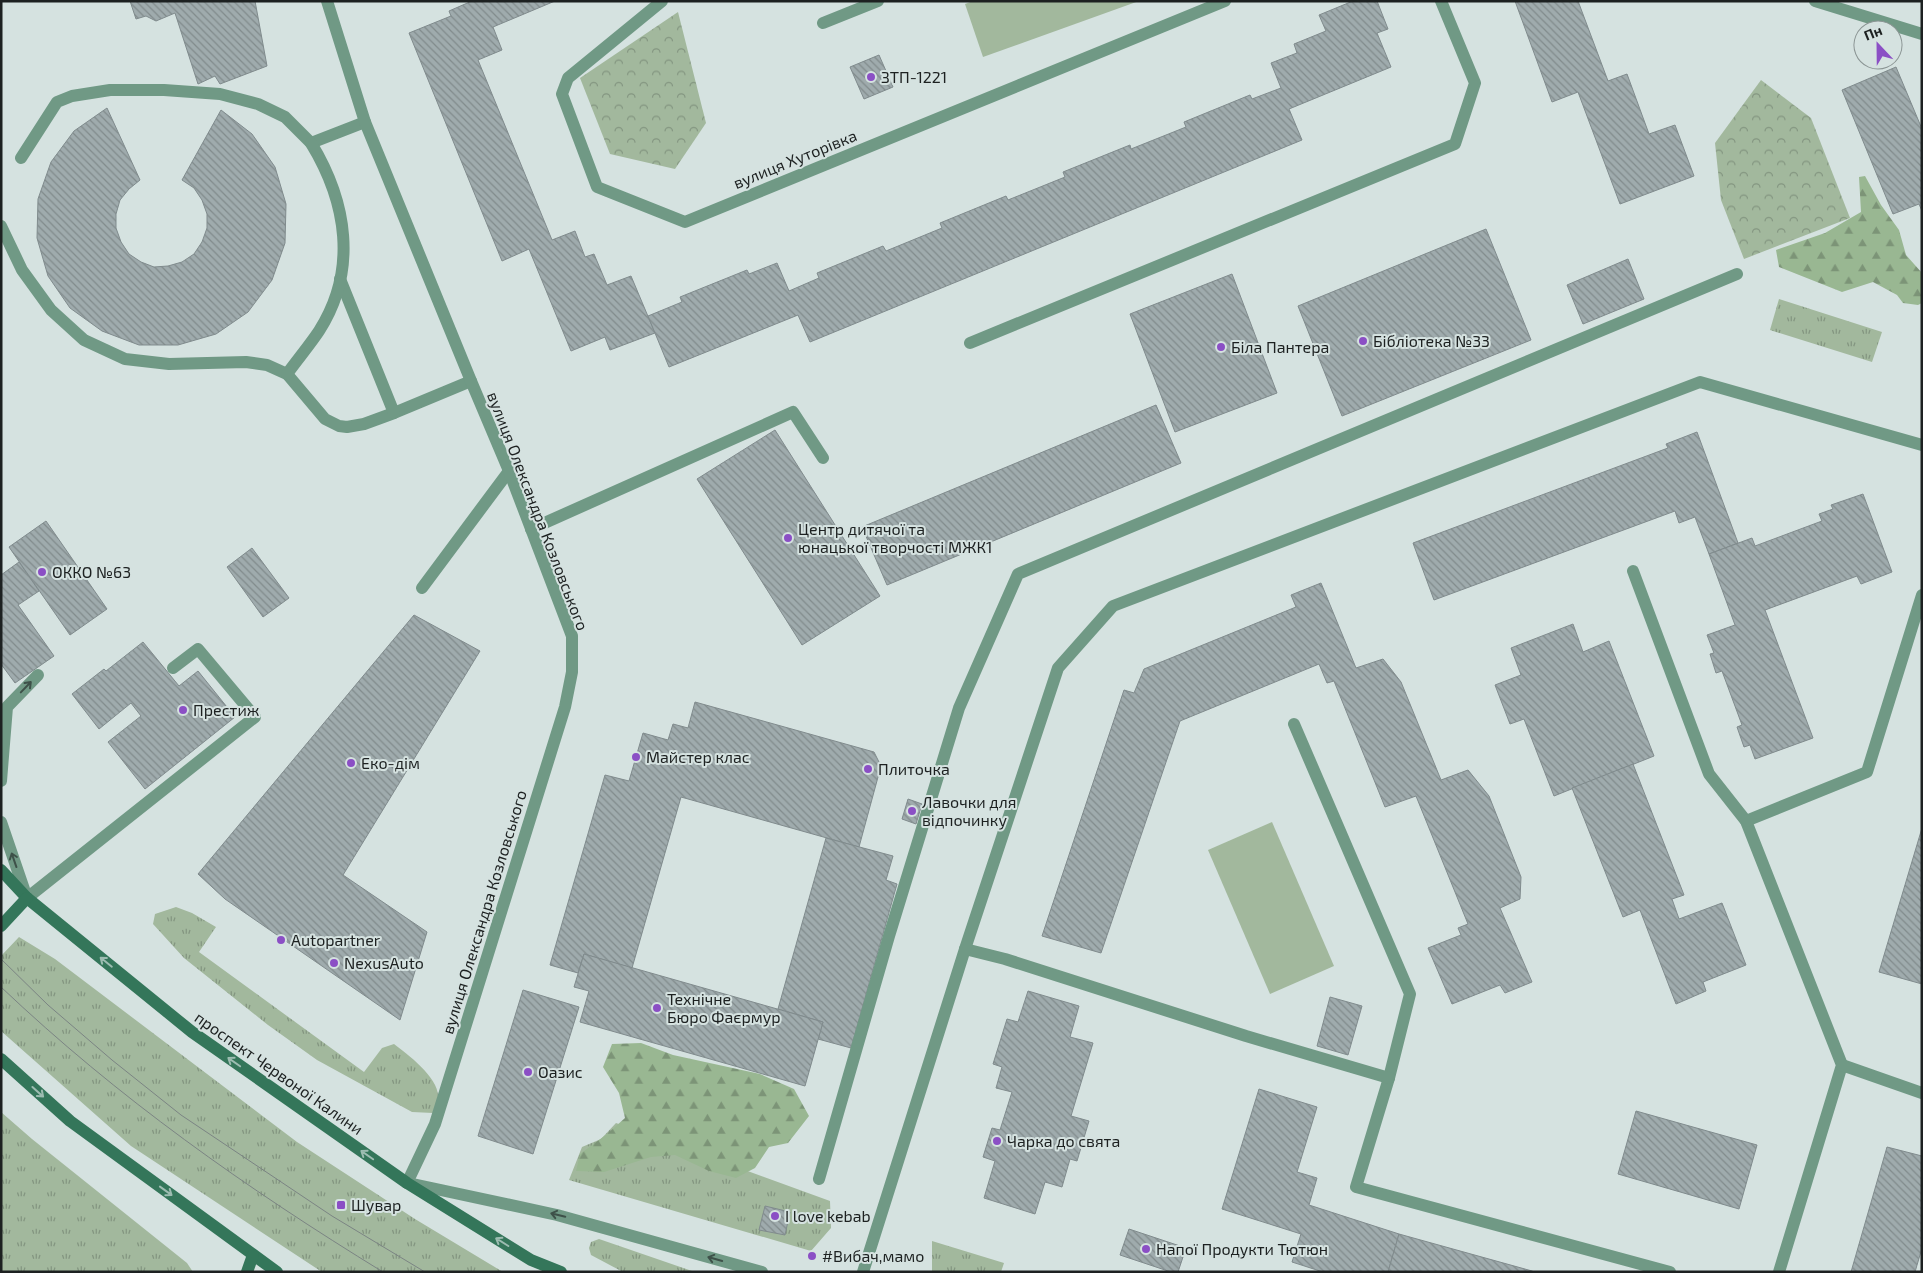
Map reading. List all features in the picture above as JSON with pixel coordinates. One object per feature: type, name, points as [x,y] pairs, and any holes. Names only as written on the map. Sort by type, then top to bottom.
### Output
[{"type":"main road","name":"проспект Червоної Калини","points":[[1,870],[28,898],[192,1032],[407,1183],[531,1260],[561,1272]]},
{"type":"main road","points":[[1,926],[28,898]]},
{"type":"main road","points":[[1,1060],[70,1121],[277,1272]]},
{"type":"main road","points":[[247,1272],[253,1255]]},
{"type":"street","name":"вулиця Олександра Козловського","points":[[327,1],[365,122],[509,471],[572,636],[572,672],[566,707],[435,1124],[407,1183]]},
{"type":"street","name":"вулиця Хуторівка","points":[[662,1],[568,78],[562,94],[597,187],[685,222],[1225,1]]},
{"type":"street","points":[[823,24],[878,1]]},
{"type":"street","points":[[970,343],[1455,144],[1475,83],[1441,1]]},
{"type":"street","points":[[1816,1],[1922,34]]},
{"type":"street","points":[[21,158],[57,102],[72,96],[110,90],[164,90],[211,93],[249,101],[285,117],[311,143],[331,181],[341,219],[344,248],[340,279],[332,306],[319,331],[287,374]]},
{"type":"street","points":[[311,143],[365,122]]},
{"type":"street","points":[[1,226],[22,270],[51,310],[84,340],[125,359],[169,364],[246,362],[266,366],[287,374],[325,418],[339,426],[356,426],[394,413],[471,380]]},
{"type":"street","points":[[819,1179],[889,936],[959,708],[1018,574],[1738,274]]},
{"type":"street","points":[[340,279],[394,413]]},
{"type":"street","points":[[863,1272],[965,949],[1058,668],[1113,606],[1700,382],[1922,445]]},
{"type":"street","points":[[531,529],[793,412],[823,458]]},
{"type":"street","points":[[422,588],[509,471]]},
{"type":"street","points":[[1633,571],[1709,774],[1746,821],[1842,1065],[1779,1272]]},
{"type":"street","points":[[1746,821],[1866,772],[1922,595]]},
{"type":"street","points":[[1,822],[28,898],[255,717],[198,649],[173,668]]},
{"type":"street","points":[[1,781],[7,707],[38,675]]},
{"type":"street","points":[[1294,724],[1410,994],[1389,1078],[1356,1187],[1670,1272]]},
{"type":"street","points":[[965,949],[1005,959],[1246,1036],[1389,1078]]},
{"type":"street","points":[[1842,1065],[1922,1093]]},
{"type":"street","points":[[407,1183],[557,1215],[762,1272]]},
{"type":"green space","points":[[973,1],[1139,1],[983,57],[965,4]]},
{"type":"green space","points":[[678,12],[706,123],[675,169],[610,154],[580,78]]},
{"type":"green space","points":[[1761,80],[1811,118],[1850,218],[1744,259],[1721,200],[1715,143]]},
{"type":"green space","points":[[1865,176],[1881,205],[1899,230],[1906,255],[1922,273],[1922,303],[1918,305],[1903,303],[1897,295],[1873,282],[1842,292],[1779,267],[1776,250],[1825,233],[1861,212],[1859,177]]},
{"type":"green space","points":[[1779,299],[1882,332],[1872,362],[1770,330]]},
{"type":"green space","points":[[1272,822],[1334,966],[1270,994],[1208,850]]},
{"type":"green space","points":[[176,907],[192,913],[216,927],[199,952],[364,1072],[382,1048],[394,1044],[407,1054],[422,1067],[434,1083],[438,1098],[433,1113],[412,1112],[317,1060],[268,1025],[184,958],[153,924],[155,914]]},
{"type":"green space","points":[[19,937],[55,959],[297,1142],[415,1219],[503,1272],[322,1272],[131,1146],[1,1031],[1,956]]},
{"type":"green space","points":[[641,1043],[673,1055],[760,1074],[794,1089],[809,1116],[788,1143],[769,1147],[755,1168],[736,1178],[709,1171],[675,1155],[651,1157],[604,1172],[576,1171],[580,1154],[625,1118],[619,1093],[603,1067],[612,1044]]},
{"type":"green space","points":[[1,1112],[187,1263],[193,1272],[1,1272]]},
{"type":"green space","points":[[616,1123],[830,1201],[831,1228],[811,1251],[569,1180],[582,1147],[601,1139]]},
{"type":"green space","points":[[599,1239],[693,1272],[623,1272],[591,1255],[589,1248],[591,1242]]},
{"type":"green space","points":[[932,1241],[1004,1263],[1001,1272],[932,1272]]},
{"type":"building","points":[[130,1],[255,1],[267,66],[220,84],[215,76],[198,84],[175,13],[156,21],[146,16],[136,19]]},
{"type":"building","points":[[472,1],[555,1],[493,27],[502,50],[478,60],[552,240],[575,231],[585,257],[594,254],[607,285],[631,276],[655,333],[610,350],[605,337],[571,351],[529,249],[502,261],[409,33],[451,16],[449,11]]},
{"type":"building","points":[[1353,1],[1377,1],[1388,29],[1377,33],[1391,67],[1289,109],[1302,140],[810,342],[798,315],[669,367],[648,316],[682,302],[680,297],[747,270],[749,274],[777,263],[789,291],[819,278],[817,273],[883,246],[886,251],[942,228],[940,223],[1006,196],[1008,200],[1065,177],[1063,172],[1130,145],[1131,149],[1186,127],[1184,122],[1250,95],[1252,99],[1281,88],[1271,63],[1297,53],[1294,44],[1326,31],[1319,15]]},
{"type":"building","points":[[1515,1],[1578,1],[1608,81],[1627,74],[1649,134],[1675,125],[1694,176],[1620,204],[1578,92],[1552,102]]},
{"type":"building","name":"ЗТП-1221","points":[[879,55],[893,87],[864,99],[850,67]]},
{"type":"building","points":[[1889,70],[1897,70],[1922,129],[1922,211],[1919,204],[1893,214],[1842,90]]},
{"type":"building","points":[[107,108],[140,180],[120,200],[116,214],[116,228],[121,242],[129,254],[141,262],[154,267],[182,262],[194,254],[202,242],[207,228],[207,214],[202,200],[194,188],[182,180],[221,110],[252,134],[275,167],[286,204],[285,243],[272,280],[248,312],[216,334],[178,345],[139,345],[102,331],[70,308],[48,276],[37,238],[38,199],[51,162],[74,131]]},
{"type":"building","points":[[1486,229],[1531,340],[1342,416],[1298,306]]},
{"type":"building","points":[[1628,259],[1644,299],[1583,324],[1567,285]]},
{"type":"building","points":[[1232,274],[1277,393],[1175,432],[1130,314]]},
{"type":"building","points":[[1156,405],[1181,463],[887,585],[862,527]]},
{"type":"building","name":"Центр дитячої та юнацької творчості МЖК1","points":[[775,430],[880,596],[802,645],[697,479]]},
{"type":"building","points":[[1697,432],[1738,543],[1709,554],[1695,517],[1679,523],[1675,511],[1434,600],[1413,543],[1668,448],[1666,444]]},
{"type":"building","points":[[1863,494],[1892,572],[1861,584],[1857,576],[1765,610],[1813,738],[1755,759],[1750,745],[1744,747],[1737,727],[1742,725],[1722,671],[1716,673],[1710,654],[1714,653],[1707,635],[1735,625],[1709,554],[1752,538],[1755,546],[1822,521],[1819,514],[1833,509],[1831,505]]},
{"type":"building","points":[[46,521],[107,609],[70,635],[9,547]]},
{"type":"building","points":[[252,548],[289,598],[263,617],[227,567]]},
{"type":"building","points":[[19,562],[39,591],[18,605],[54,656],[15,683],[1,664],[1,575]]},
{"type":"building","points":[[1321,583],[1356,668],[1383,659],[1401,682],[1441,780],[1468,770],[1489,796],[1521,877],[1520,899],[1500,908],[1532,982],[1505,993],[1500,985],[1452,1004],[1428,948],[1461,935],[1458,928],[1468,924],[1416,796],[1385,807],[1334,681],[1327,683],[1319,664],[1180,721],[1101,953],[1042,936],[1124,690],[1134,693],[1144,669],[1296,607],[1291,595]]},
{"type":"building","name":"Еко-дім","points":[[414,615],[480,651],[343,875],[427,932],[400,1020],[225,899],[198,874]]},
{"type":"building","points":[[1573,624],[1583,652],[1609,641],[1654,756],[1554,796],[1524,719],[1510,724],[1495,685],[1521,675],[1511,648]]},
{"type":"building","name":"Престиж","points":[[143,642],[179,686],[198,671],[235,717],[145,789],[108,742],[141,716],[131,703],[99,729],[72,694],[104,669],[106,671]]},
{"type":"building","points":[[695,702],[874,752],[881,766],[859,847],[681,797],[632,968],[584,954],[578,973],[550,965],[605,775],[629,781],[643,733],[668,740],[673,724],[688,728]]},
{"type":"building","points":[[1633,764],[1684,895],[1672,899],[1679,919],[1722,903],[1746,965],[1703,982],[1706,991],[1676,1004],[1640,910],[1623,917],[1572,788]]},
{"type":"building","name":"Лавочки для відпочинку","points":[[908,799],[922,804],[916,824],[902,819]]},
{"type":"building","points":[[1922,828],[1922,984],[1879,972]]},
{"type":"building","points":[[826,838],[893,856],[886,880],[897,884],[851,1048],[818,1039],[823,1022],[778,1009]]},
{"type":"building","points":[[584,954],[823,1022],[805,1086],[580,1022],[589,991],[574,987]]},
{"type":"building","name":"Оазис","points":[[523,990],[579,1007],[533,1154],[478,1136]]},
{"type":"building","points":[[1028,991],[1079,1006],[1070,1037],[1093,1043],[1071,1116],[1089,1121],[1077,1161],[1070,1159],[1062,1187],[1045,1182],[1035,1214],[984,1198],[995,1161],[983,1157],[992,1128],[1000,1130],[1012,1092],[996,1088],[1002,1067],[993,1064],[1007,1019],[1018,1022]]},
{"type":"building","points":[[1330,997],[1362,1006],[1348,1055],[1317,1046]]},
{"type":"building","points":[[1259,1089],[1317,1107],[1297,1172],[1317,1178],[1309,1205],[1399,1234],[1388,1272],[1323,1272],[1292,1262],[1301,1234],[1222,1209]]},
{"type":"building","points":[[1636,1111],[1757,1145],[1739,1209],[1618,1174]]},
{"type":"building","points":[[1887,1147],[1922,1156],[1922,1248],[1915,1272],[1851,1272]]},
{"type":"building","points":[[765,1206],[790,1212],[785,1235],[759,1230]]},
{"type":"building","points":[[1129,1229],[1186,1248],[1178,1272],[1171,1272],[1120,1255]]},
{"type":"building","points":[[1399,1234],[1532,1271],[1534,1272],[1388,1272]]},
{"type":"tram line","points":[[1,959],[48,1005],[112,1060],[181,1115],[332,1216],[425,1272]]},
{"type":"tram line","points":[[1,987],[91,1067],[185,1140],[282,1208],[383,1272]]},
{"type":"place","name":"ЗТП-1221","points":[[871,77]]},
{"type":"place","name":"Бібліотека №33","points":[[1363,341]]},
{"type":"place","name":"Біла Пантера","points":[[1221,347]]},
{"type":"place","name":"Центр дитячої та юнацької творчості МЖК1","points":[[788,538]]},
{"type":"place","name":"ОККО №63","points":[[42,572]]},
{"type":"place","name":"Престиж","points":[[183,710]]},
{"type":"place","name":"Майстер клас","points":[[636,757]]},
{"type":"place","name":"Еко-дім","points":[[351,763]]},
{"type":"place","name":"Плиточка","points":[[868,769]]},
{"type":"place","name":"Лавочки для відпочинку","points":[[912,811]]},
{"type":"place","name":"Autopartner","points":[[281,940]]},
{"type":"place","name":"NexusAuto","points":[[334,963]]},
{"type":"place","name":"Технічне Бюро Фаєрмур","points":[[657,1008]]},
{"type":"place","name":"Оазис","points":[[528,1072]]},
{"type":"place","name":"Чарка до свята","points":[[997,1141]]},
{"type":"place","name":"Шувар","points":[[341,1205]]},
{"type":"place","name":"I love kebab","points":[[775,1216]]},
{"type":"place","name":"Напої Продукти Тютюн","points":[[1146,1249]]},
{"type":"place","name":"#Вибач,мамо","points":[[812,1256]]}]
